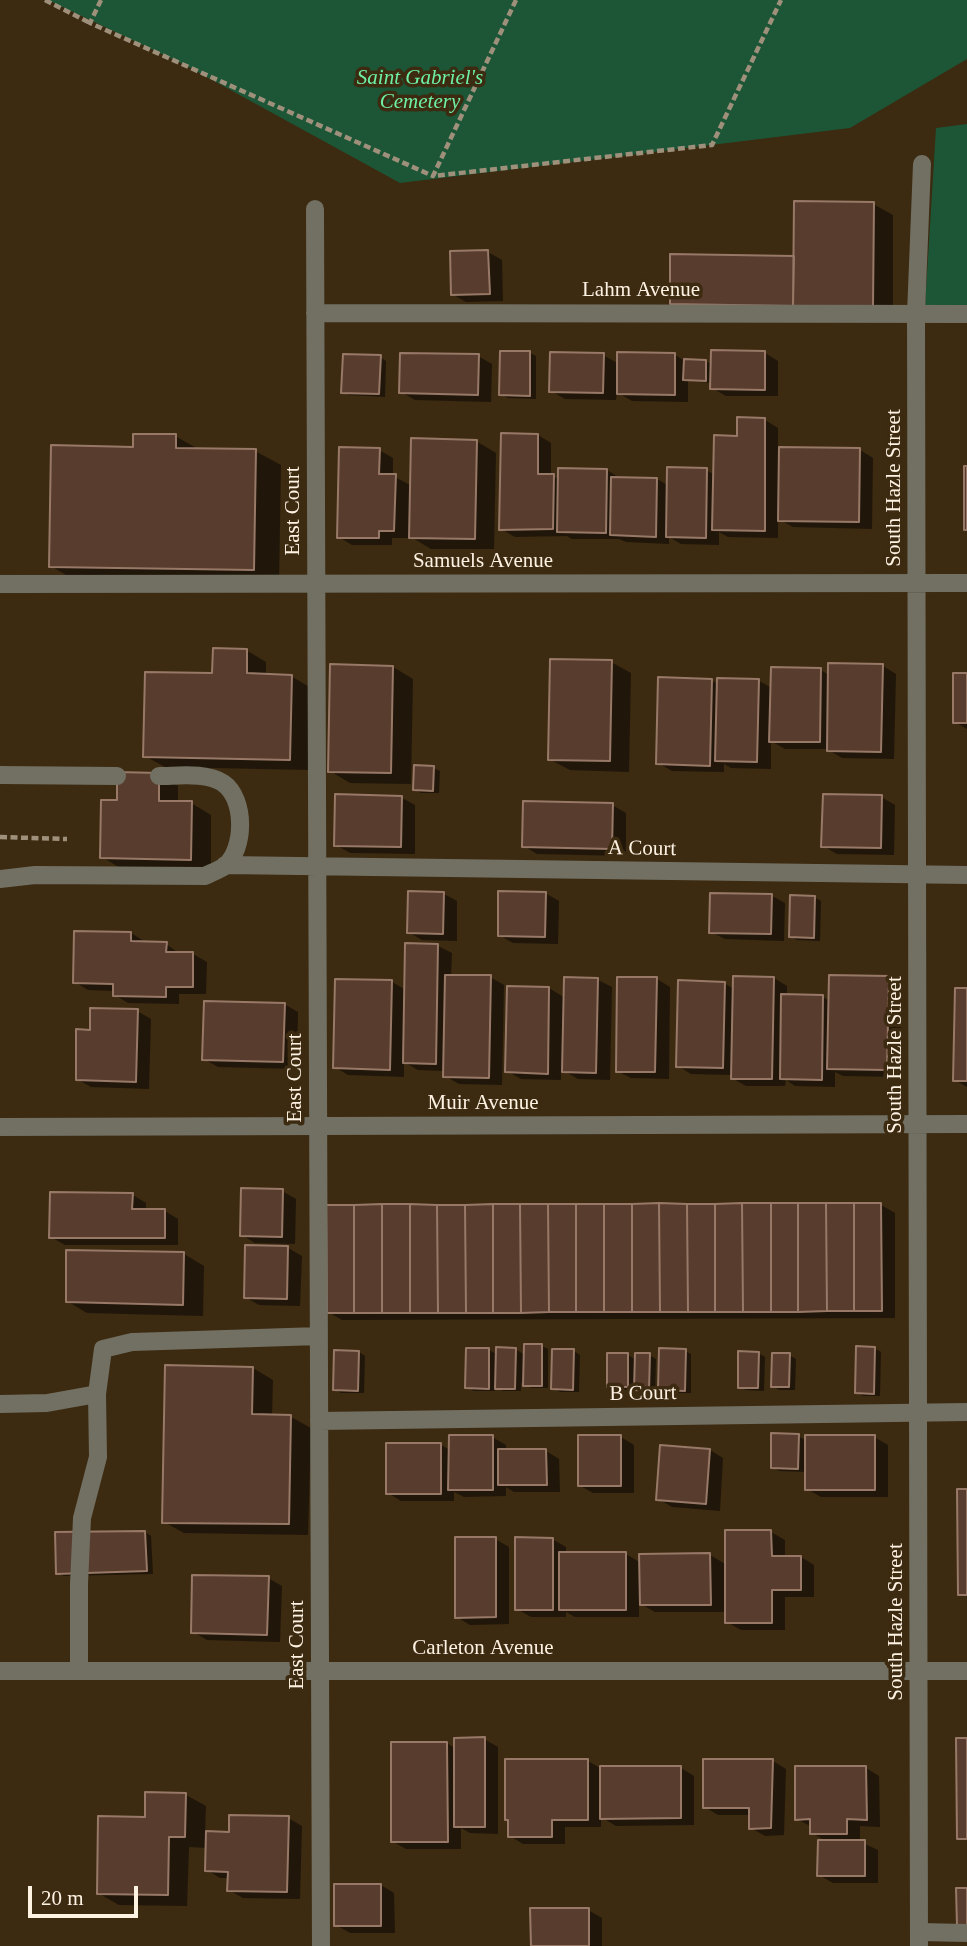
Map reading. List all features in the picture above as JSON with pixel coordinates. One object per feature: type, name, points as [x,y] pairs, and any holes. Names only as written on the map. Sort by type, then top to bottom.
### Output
[{"type":"street","name":"South Hazle Street","points":[[919,1939],[916,314],[922,164]]},
{"type":"street","name":"East Court","points":[[315,209],[321,1946]]},
{"type":"street","name":"Lahm Avenue","points":[[315,313],[967,314]]},
{"type":"street","name":"Samuels Avenue","points":[[0,584],[967,583]]},
{"type":"street","points":[[0,775],[117,776]]},
{"type":"street","points":[[0,879],[35,875],[205,876],[225,865],[237,848],[240,813],[234,796],[223,783],[205,776],[159,776]]},
{"type":"street","name":"A Court","points":[[225,865],[967,875]]},
{"type":"street","name":"Muir Avenue","points":[[0,1126],[967,1124]]},
{"type":"street","points":[[79,1671],[82,1518],[98,1457],[97,1394],[103,1349],[132,1342],[319,1336]]},
{"type":"street","points":[[0,1404],[47,1403],[97,1394]]},
{"type":"street","name":"B Court","points":[[319,1421],[967,1412]]},
{"type":"street","name":"Carleton Avenue","points":[[0,1671],[967,1671]]},
{"type":"street","points":[[919,1939],[967,1933]]},
{"type":"path","points":[[44,0],[433,176],[712,145],[781,0]]},
{"type":"path","points":[[90,23],[101,0]]},
{"type":"path","points":[[433,176],[516,0]]},
{"type":"path","points":[[0,837],[67,839]]},
{"type":"green space","name":"Saint Gabriel's Cemetery","points":[[48,0],[967,0],[967,59],[850,128],[400,183],[185,65]]},
{"type":"green space","points":[[967,124],[967,308],[925,307],[936,128]]},
{"type":"building","points":[[794,201],[874,202],[873,307],[793,306]]},
{"type":"building","points":[[488,250],[490,294],[451,295],[450,251]]},
{"type":"building","points":[[670,254],[794,256],[793,306],[670,304]]},
{"type":"building","points":[[711,350],[765,351],[765,390],[710,389]]},
{"type":"building","points":[[500,351],[530,351],[530,396],[499,395]]},
{"type":"building","points":[[550,352],[604,353],[603,393],[549,392]]},
{"type":"building","points":[[617,352],[675,353],[675,395],[617,394]]},
{"type":"building","points":[[400,353],[479,354],[478,395],[399,393]]},
{"type":"building","points":[[343,354],[381,355],[379,394],[341,393]]},
{"type":"building","points":[[684,359],[706,360],[706,381],[683,380]]},
{"type":"building","points":[[737,417],[765,418],[765,531],[712,530],[714,435],[737,436]]},
{"type":"building","points":[[501,433],[538,434],[538,474],[554,474],[553,529],[499,530]]},
{"type":"building","points":[[133,434],[176,434],[176,448],[256,449],[254,570],[49,567],[51,445],[133,447]]},
{"type":"building","points":[[411,438],[477,440],[475,539],[409,538]]},
{"type":"building","points":[[339,447],[380,448],[379,474],[396,474],[394,531],[379,531],[379,538],[337,538]]},
{"type":"building","points":[[779,447],[860,448],[859,522],[778,521]]},
{"type":"building","points":[[964,466],[967,466],[967,530],[964,530]]},
{"type":"building","points":[[667,467],[707,468],[706,538],[666,537]]},
{"type":"building","points":[[558,468],[607,469],[606,533],[557,532]]},
{"type":"building","points":[[611,477],[657,478],[656,537],[610,535]]},
{"type":"building","points":[[213,648],[247,649],[247,673],[292,675],[290,760],[143,757],[145,672],[212,673]]},
{"type":"building","points":[[550,659],[612,660],[610,761],[548,760]]},
{"type":"building","points":[[828,663],[883,664],[881,752],[827,751]]},
{"type":"building","points":[[330,664],[393,666],[391,773],[328,772]]},
{"type":"building","points":[[771,667],[821,668],[820,742],[769,742]]},
{"type":"building","points":[[953,673],[967,673],[967,723],[953,723]]},
{"type":"building","points":[[658,677],[712,679],[710,766],[656,764]]},
{"type":"building","points":[[717,678],[759,679],[757,762],[715,761]]},
{"type":"building","points":[[414,765],[434,766],[433,791],[413,790]]},
{"type":"building","points":[[117,772],[159,773],[159,801],[192,801],[191,860],[100,858],[101,800],[117,800]]},
{"type":"building","points":[[335,794],[402,796],[401,847],[334,846]]},
{"type":"building","points":[[823,794],[882,795],[881,848],[821,847]]},
{"type":"building","points":[[523,801],[613,803],[612,849],[522,847]]},
{"type":"building","points":[[408,891],[444,892],[443,934],[407,933]]},
{"type":"building","points":[[498,891],[546,892],[545,937],[498,936]]},
{"type":"building","points":[[710,893],[772,894],[771,934],[709,933]]},
{"type":"building","points":[[790,895],[815,896],[814,938],[789,937]]},
{"type":"building","points":[[74,931],[131,932],[131,941],[167,942],[166,952],[193,952],[193,987],[166,987],[166,997],[113,996],[113,984],[73,983]]},
{"type":"building","points":[[405,943],[438,944],[436,1064],[403,1063]]},
{"type":"building","points":[[445,975],[491,975],[489,1078],[443,1077]]},
{"type":"building","points":[[829,975],[889,976],[887,1070],[827,1069]]},
{"type":"building","points":[[733,976],[774,977],[772,1079],[731,1079]]},
{"type":"building","points":[[564,977],[598,978],[596,1073],[562,1072]]},
{"type":"building","points":[[617,977],[657,977],[655,1072],[616,1072]]},
{"type":"building","points":[[335,979],[392,980],[390,1070],[333,1068]]},
{"type":"building","points":[[678,980],[725,982],[723,1068],[676,1067]]},
{"type":"building","points":[[507,986],[549,987],[548,1074],[505,1072]]},
{"type":"building","points":[[955,988],[967,988],[967,1081],[953,1081]]},
{"type":"building","points":[[781,994],[823,995],[822,1080],[780,1079]]},
{"type":"building","points":[[204,1001],[285,1003],[283,1062],[202,1060]]},
{"type":"building","points":[[90,1008],[138,1009],[136,1082],[76,1080],[76,1029],[90,1030]]},
{"type":"building","points":[[241,1188],[283,1189],[282,1237],[240,1236]]},
{"type":"building","points":[[50,1192],[133,1193],[132,1209],[165,1209],[165,1238],[49,1238]]},
{"type":"building","points":[[659,1203],[660,1312],[632,1312],[632,1204]]},
{"type":"building","points":[[659,1203],[687,1204],[688,1312],[660,1312]]},
{"type":"building","points":[[742,1203],[771,1203],[771,1312],[743,1312]]},
{"type":"building","points":[[742,1203],[743,1312],[715,1312],[715,1204]]},
{"type":"building","points":[[771,1203],[798,1203],[798,1312],[771,1312]]},
{"type":"building","points":[[798,1203],[826,1203],[827,1311],[798,1312]]},
{"type":"building","points":[[826,1203],[854,1203],[854,1311],[827,1311]]},
{"type":"building","points":[[854,1203],[881,1203],[882,1311],[854,1311]]},
{"type":"building","points":[[382,1204],[410,1204],[410,1313],[382,1313]]},
{"type":"building","points":[[382,1204],[382,1313],[354,1313],[354,1205]]},
{"type":"building","points":[[410,1204],[437,1205],[438,1313],[410,1313]]},
{"type":"building","points":[[493,1204],[493,1313],[466,1313],[465,1205]]},
{"type":"building","points":[[493,1204],[520,1204],[521,1313],[493,1313]]},
{"type":"building","points":[[520,1204],[548,1204],[549,1312],[521,1313]]},
{"type":"building","points":[[548,1204],[576,1204],[576,1312],[549,1312]]},
{"type":"building","points":[[576,1204],[604,1204],[604,1312],[576,1312]]},
{"type":"building","points":[[604,1204],[632,1204],[632,1312],[604,1312]]},
{"type":"building","points":[[687,1204],[715,1204],[715,1312],[688,1312]]},
{"type":"building","points":[[326,1205],[354,1205],[354,1313],[327,1313]]},
{"type":"building","points":[[437,1205],[465,1205],[466,1313],[438,1313]]},
{"type":"building","points":[[245,1245],[288,1246],[287,1299],[244,1298]]},
{"type":"building","points":[[66,1250],[184,1252],[183,1305],[66,1302]]},
{"type":"building","points":[[524,1344],[542,1344],[542,1386],[523,1386]]},
{"type":"building","points":[[856,1346],[875,1347],[874,1394],[855,1393]]},
{"type":"building","points":[[496,1347],[516,1348],[515,1389],[495,1389]]},
{"type":"building","points":[[466,1348],[489,1348],[489,1389],[465,1388]]},
{"type":"building","points":[[659,1348],[686,1349],[685,1391],[658,1390]]},
{"type":"building","points":[[552,1349],[574,1349],[573,1390],[551,1389]]},
{"type":"building","points":[[334,1350],[359,1351],[358,1391],[333,1390]]},
{"type":"building","points":[[738,1351],[759,1352],[758,1388],[738,1388]]},
{"type":"building","points":[[607,1353],[628,1353],[628,1387],[607,1387]]},
{"type":"building","points":[[635,1353],[650,1353],[649,1391],[634,1390]]},
{"type":"building","points":[[772,1353],[790,1353],[789,1387],[771,1387]]},
{"type":"building","points":[[165,1365],[253,1367],[252,1414],[291,1415],[289,1524],[162,1523]]},
{"type":"building","points":[[771,1433],[799,1434],[798,1469],[771,1468]]},
{"type":"building","points":[[449,1435],[493,1435],[493,1490],[448,1490]]},
{"type":"building","points":[[578,1435],[621,1435],[621,1486],[578,1486]]},
{"type":"building","points":[[805,1435],[875,1435],[875,1490],[805,1490]]},
{"type":"building","points":[[386,1443],[441,1443],[441,1494],[386,1494]]},
{"type":"building","points":[[660,1445],[710,1449],[706,1504],[656,1500]]},
{"type":"building","points":[[498,1449],[546,1449],[547,1485],[498,1485]]},
{"type":"building","points":[[957,1489],[967,1489],[967,1595],[958,1595]]},
{"type":"building","points":[[725,1530],[771,1530],[772,1556],[801,1556],[801,1590],[772,1590],[772,1623],[725,1623]]},
{"type":"building","points":[[145,1531],[147,1571],[56,1574],[55,1532]]},
{"type":"building","points":[[455,1537],[496,1537],[496,1617],[455,1618]]},
{"type":"building","points":[[515,1537],[553,1538],[553,1610],[515,1610]]},
{"type":"building","points":[[559,1552],[626,1552],[626,1610],[559,1610]]},
{"type":"building","points":[[710,1553],[711,1605],[640,1605],[639,1554]]},
{"type":"building","points":[[192,1575],[269,1576],[267,1635],[191,1633]]},
{"type":"building","points":[[485,1737],[485,1827],[454,1827],[454,1738]]},
{"type":"building","points":[[956,1738],[967,1738],[967,1839],[957,1839]]},
{"type":"building","points":[[391,1742],[447,1742],[448,1842],[391,1842]]},
{"type":"building","points":[[505,1759],[588,1759],[588,1820],[552,1820],[552,1837],[508,1837],[508,1820],[505,1820]]},
{"type":"building","points":[[703,1759],[773,1759],[771,1828],[749,1829],[749,1808],[703,1808]]},
{"type":"building","points":[[600,1766],[681,1766],[681,1818],[600,1819]]},
{"type":"building","points":[[795,1766],[866,1766],[867,1820],[847,1819],[847,1834],[810,1834],[810,1819],[795,1820]]},
{"type":"building","points":[[145,1792],[186,1793],[185,1837],[169,1837],[168,1895],[97,1894],[98,1816],[145,1817]]},
{"type":"building","points":[[229,1815],[289,1816],[287,1892],[227,1891],[228,1872],[205,1871],[206,1831],[229,1832]]},
{"type":"building","points":[[818,1840],[865,1840],[865,1876],[817,1876]]},
{"type":"building","points":[[334,1884],[381,1884],[381,1926],[334,1926]]},
{"type":"building","points":[[956,1888],[967,1888],[967,1926],[957,1926]]},
{"type":"building","points":[[530,1908],[589,1908],[589,1946],[531,1946]]}]
